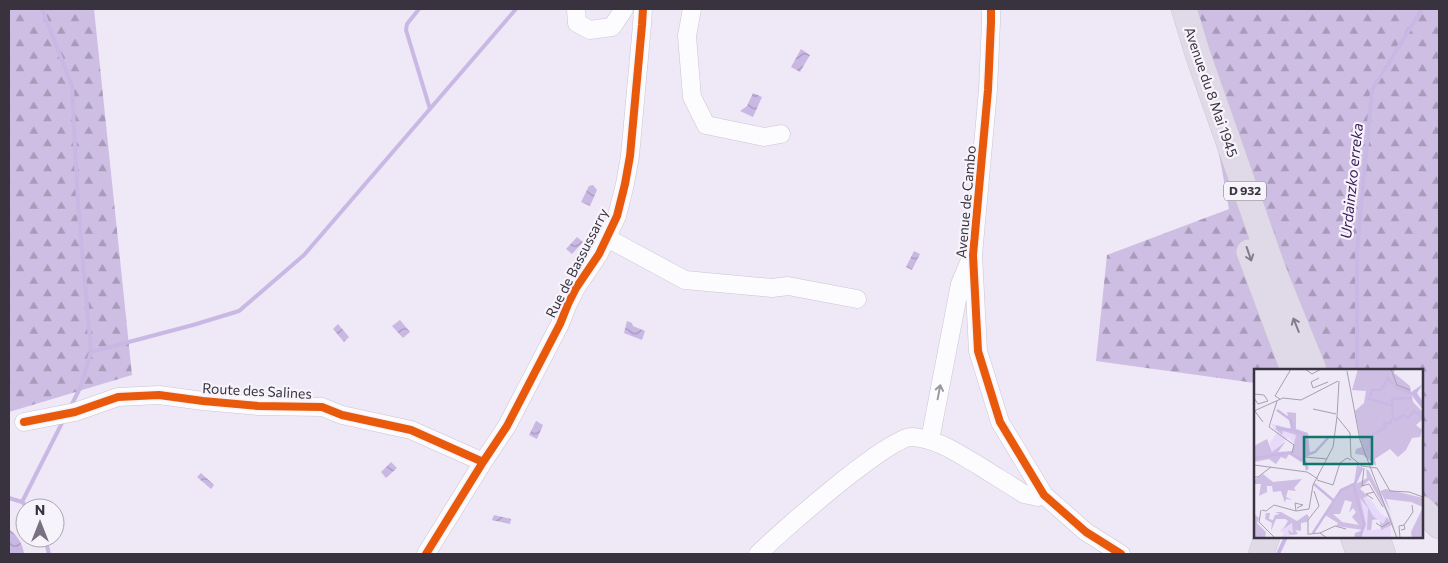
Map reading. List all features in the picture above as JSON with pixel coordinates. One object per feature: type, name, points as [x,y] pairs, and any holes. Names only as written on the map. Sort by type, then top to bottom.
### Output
[{"type":"highway","name":"Avenue du 8 Mai 1945","points":[[1166,9],[1181,59],[1260,286],[1292,369]]},
{"type":"highway","name":"Avenue du 8 Mai 1945","points":[[1184,9],[1198,55],[1275,274],[1314,369]]},
{"type":"highway","points":[[1260,286],[1278,369]]},
{"type":"highway","points":[[1423,510],[1439,526]]},
{"type":"highway","points":[[1261,554],[1266,538]]},
{"type":"highway","points":[[1353,538],[1360,554]]},
{"type":"highway","points":[[1377,538],[1384,554]]},
{"type":"street","points":[[576,9],[577,23],[590,30],[612,27],[624,9]]},
{"type":"street","name":"Rue de Bassussarry","points":[[426,554],[507,426],[560,324],[572,296],[607,238],[617,216],[630,156],[643,9]]},
{"type":"street","points":[[692,9],[687,36],[692,97],[706,125],[764,137],[781,134]]},
{"type":"street","name":"Avenue de Cambo","points":[[991,9],[988,90],[973,255],[978,351],[1000,422],[1044,495],[1086,532],[1121,554]]},
{"type":"street","points":[[607,238],[685,280],[772,288],[788,286],[857,299]]},
{"type":"street","name":"Avenue de Cambo","points":[[930,440],[960,284],[973,255]]},
{"type":"street","name":"Route des Salines","points":[[24,422],[75,412],[118,397],[159,395],[258,406],[322,407],[342,415],[411,430],[483,462]]},
{"type":"street","points":[[758,554],[841,482],[884,450],[910,437],[930,440],[945,445],[1024,494],[1038,497],[1044,495]]},
{"type":"green space","points":[[9,9],[94,9],[132,375],[9,412]]},
{"type":"green space","points":[[1193,9],[1439,9],[1439,526],[1423,514],[1423,369],[1254,369],[1254,383],[1096,361],[1107,255],[1229,209]]},
{"type":"water","points":[[801,49],[810,55],[800,72],[791,67]]},
{"type":"water","points":[[753,93],[762,97],[753,117],[740,111],[747,106]]},
{"type":"water","points":[[593,185],[597,190],[590,206],[581,202],[589,186]]},
{"type":"water","points":[[577,237],[583,242],[572,254],[566,249]]},
{"type":"water","points":[[914,251],[920,254],[912,270],[906,267]]},
{"type":"water","points":[[400,320],[410,332],[403,338],[392,326]]},
{"type":"water","points":[[627,321],[645,331],[642,340],[624,333]]},
{"type":"water","points":[[338,324],[349,337],[344,342],[333,329]]},
{"type":"water","points":[[536,421],[543,425],[537,439],[529,435]]},
{"type":"water","points":[[391,462],[397,468],[386,478],[381,472]]},
{"type":"water","points":[[201,473],[214,485],[211,489],[197,477]]},
{"type":"water","points":[[494,515],[511,519],[510,524],[492,520]]},
{"type":"water","points":[[9,529],[15,534],[15,548],[22,548],[24,554],[9,554]]},
{"type":"waterway","points":[[42,9],[72,86],[78,204],[91,352],[80,388],[71,406]]},
{"type":"waterway","points":[[419,9],[407,24],[406,30],[430,109]]},
{"type":"waterway","points":[[91,352],[239,311],[304,255],[516,9]]},
{"type":"waterway","name":"Urdainzko erreka","points":[[1357,369],[1357,250],[1372,90],[1422,9]]},
{"type":"waterway","points":[[24,498],[64,419]]},
{"type":"waterway","points":[[9,498],[15,500]]},
{"type":"waterway","name":"Urdainzko erreka","points":[[1278,554],[1286,538]]},
{"type":"waterway","points":[[48,548],[49,554]]},
{"type":"cycle path","points":[[426,554],[507,426],[560,324],[576,288],[599,254],[617,216],[630,156],[643,9]]},
{"type":"cycle path","points":[[991,9],[988,90],[973,255],[978,351],[1000,422],[1044,495],[1086,532],[1121,554]]},
{"type":"cycle path","points":[[24,422],[75,412],[118,397],[159,395],[258,406],[322,407],[342,415],[411,430],[483,462]]}]
